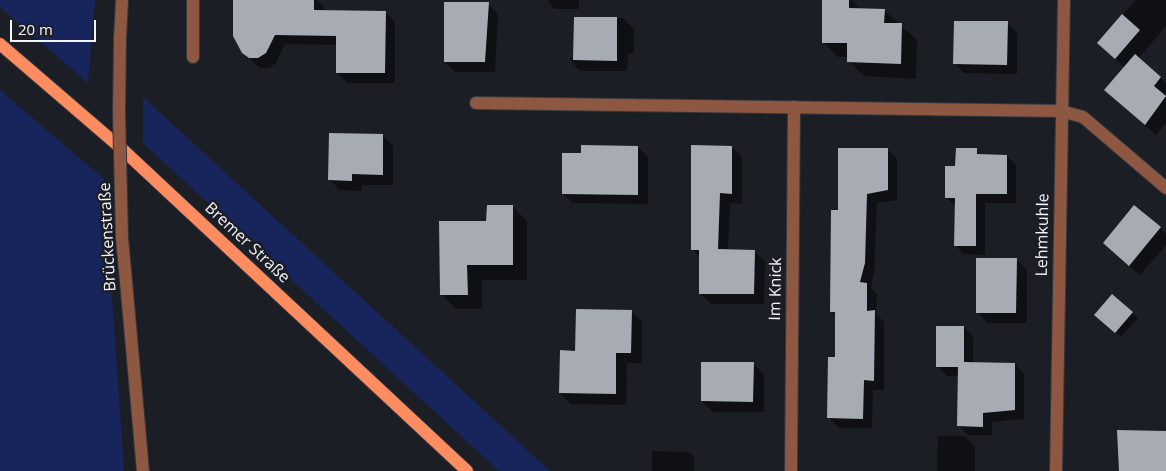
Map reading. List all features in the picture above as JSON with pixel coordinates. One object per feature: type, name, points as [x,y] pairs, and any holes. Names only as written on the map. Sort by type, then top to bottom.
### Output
[{"type":"main road","name":"Bremer Straße","points":[[0,44],[122,149],[467,471]]},
{"type":"street","name":"Brückenstraße","points":[[122,0],[119,112],[122,238],[144,471]]},
{"type":"street","points":[[192,57],[193,0]]},
{"type":"street","name":"Lehmkuhle","points":[[1056,471],[1064,0]]},
{"type":"street","points":[[476,103],[1061,111],[1083,118],[1166,188]]},
{"type":"street","name":"Im Knick","points":[[790,471],[794,107]]},
{"type":"shaded area","points":[[0,0],[95,0],[88,83],[0,7]]},
{"type":"shaded area","points":[[0,90],[104,179],[124,471],[0,471]]},
{"type":"shaded area","points":[[143,97],[550,471],[499,471],[143,143]]},
{"type":"building","points":[[233,0],[314,0],[314,10],[386,11],[385,73],[336,73],[336,36],[275,35],[266,53],[258,58],[249,58],[242,53],[233,36]]},
{"type":"building","points":[[822,0],[849,0],[849,8],[885,9],[884,23],[902,23],[901,64],[847,62],[847,43],[822,43]]},
{"type":"building","points":[[444,2],[489,2],[485,62],[444,62]]},
{"type":"building","points":[[1122,14],[1140,30],[1115,59],[1097,43]]},
{"type":"building","points":[[574,17],[617,17],[617,61],[573,60]]},
{"type":"building","points":[[954,21],[1008,21],[1007,65],[953,64]]},
{"type":"building","points":[[1135,54],[1161,77],[1154,86],[1166,96],[1145,125],[1104,90]]},
{"type":"building","points":[[329,133],[383,134],[383,175],[352,174],[352,181],[328,180]]},
{"type":"building","points":[[581,145],[638,146],[638,195],[562,194],[562,153],[581,153]]},
{"type":"building","points":[[691,145],[732,146],[732,194],[720,193],[718,249],[755,250],[754,294],[699,294],[699,250],[691,250]]},
{"type":"building","points":[[838,148],[888,148],[888,190],[867,194],[865,263],[860,282],[867,283],[867,311],[875,310],[874,381],[864,380],[863,419],[827,418],[828,357],[835,357],[835,312],[830,312],[831,210],[838,210]]},
{"type":"building","points":[[956,148],[977,148],[977,154],[1007,155],[1007,194],[976,194],[976,246],[954,246],[955,198],[945,198],[945,166],[955,166]]},
{"type":"building","points":[[487,205],[513,205],[513,265],[467,265],[468,295],[440,295],[439,221],[486,221]]},
{"type":"building","points":[[1134,205],[1161,227],[1129,266],[1103,243]]},
{"type":"building","points":[[976,258],[1017,258],[1016,313],[976,313]]},
{"type":"building","points":[[1112,294],[1133,312],[1115,333],[1094,315]]},
{"type":"building","points":[[576,309],[632,310],[631,353],[616,353],[616,394],[559,393],[560,350],[575,351]]},
{"type":"building","points":[[936,326],[964,326],[964,362],[1015,363],[1015,410],[983,413],[983,427],[957,426],[958,367],[936,367]]},
{"type":"building","points":[[701,362],[754,362],[753,402],[701,401]]},
{"type":"building","points":[[1117,430],[1166,431],[1166,471],[1119,471]]}]
